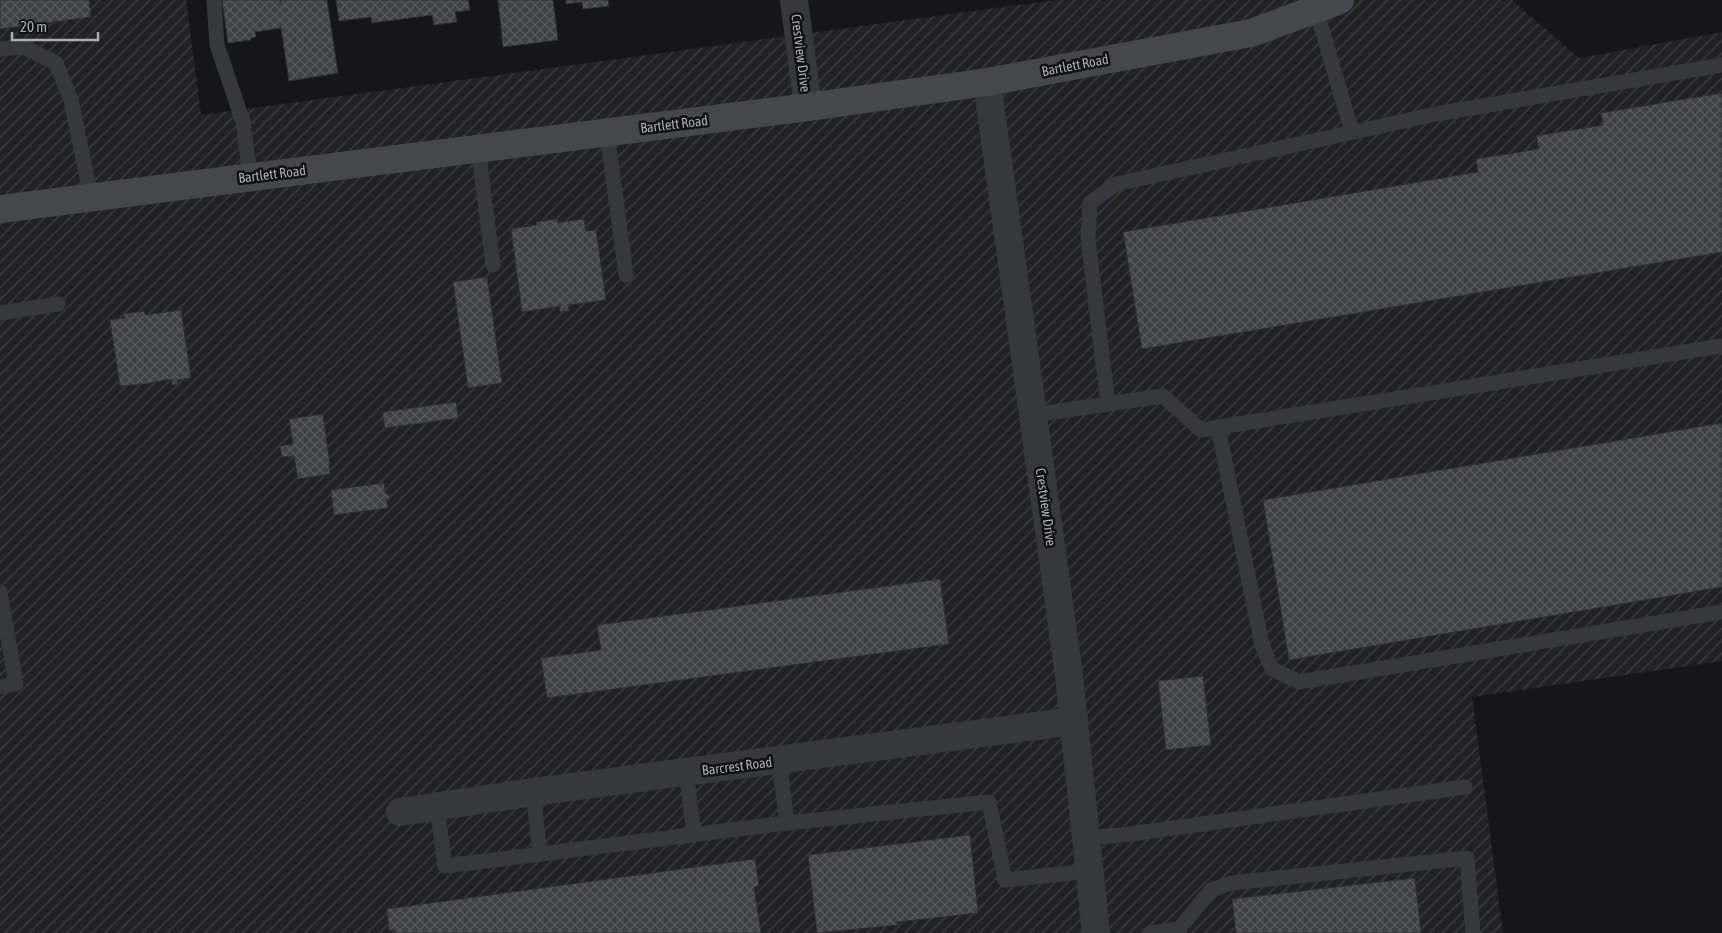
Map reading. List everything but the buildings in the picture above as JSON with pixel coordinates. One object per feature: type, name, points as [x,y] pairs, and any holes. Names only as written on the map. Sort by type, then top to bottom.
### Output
[{"type":"main road","name":"Bartlett Road","points":[[0,209],[808,107],[987,82],[1251,32],[1328,4]]},
{"type":"street","name":"Crestview Drive","points":[[794,0],[808,107]]},
{"type":"street","name":"Crestview Drive","points":[[987,82],[1068,666],[1096,933]]},
{"type":"street","name":"Barcrest Road","points":[[400,812],[533,792],[1074,721]]},
{"type":"lane","points":[[214,0],[217,45],[243,122],[250,177]]},
{"type":"lane","points":[[1328,4],[1352,132]]},
{"type":"lane","points":[[0,49],[24,47],[56,63],[71,100],[92,197]]},
{"type":"lane","points":[[1108,404],[1088,239],[1090,202],[1116,184],[1436,114],[1722,65]]},
{"type":"lane","points":[[607,132],[626,275]]},
{"type":"lane","points":[[478,148],[493,265]]},
{"type":"lane","points":[[0,313],[58,304]]},
{"type":"lane","points":[[1033,415],[1163,396],[1201,430],[1722,346]]},
{"type":"lane","points":[[1218,427],[1262,645],[1272,669],[1299,682],[1722,612]]},
{"type":"lane","points":[[0,592],[16,684],[0,687]]},
{"type":"lane","points":[[779,760],[788,823]]},
{"type":"lane","points":[[686,772],[694,834]]},
{"type":"lane","points":[[1086,838],[1131,834],[1465,787]]},
{"type":"lane","points":[[533,792],[540,854]]},
{"type":"lane","points":[[436,806],[445,866],[694,834],[989,802],[1005,880],[1090,871]]},
{"type":"lane","points":[[1150,933],[1179,929],[1211,890],[1231,883],[1467,858],[1473,933]]},
{"type":"shaded area","points":[[0,0],[186,0],[201,115],[1056,0],[1512,0],[1579,58],[1722,32],[1722,661],[1472,697],[1503,933],[0,933]]}]
